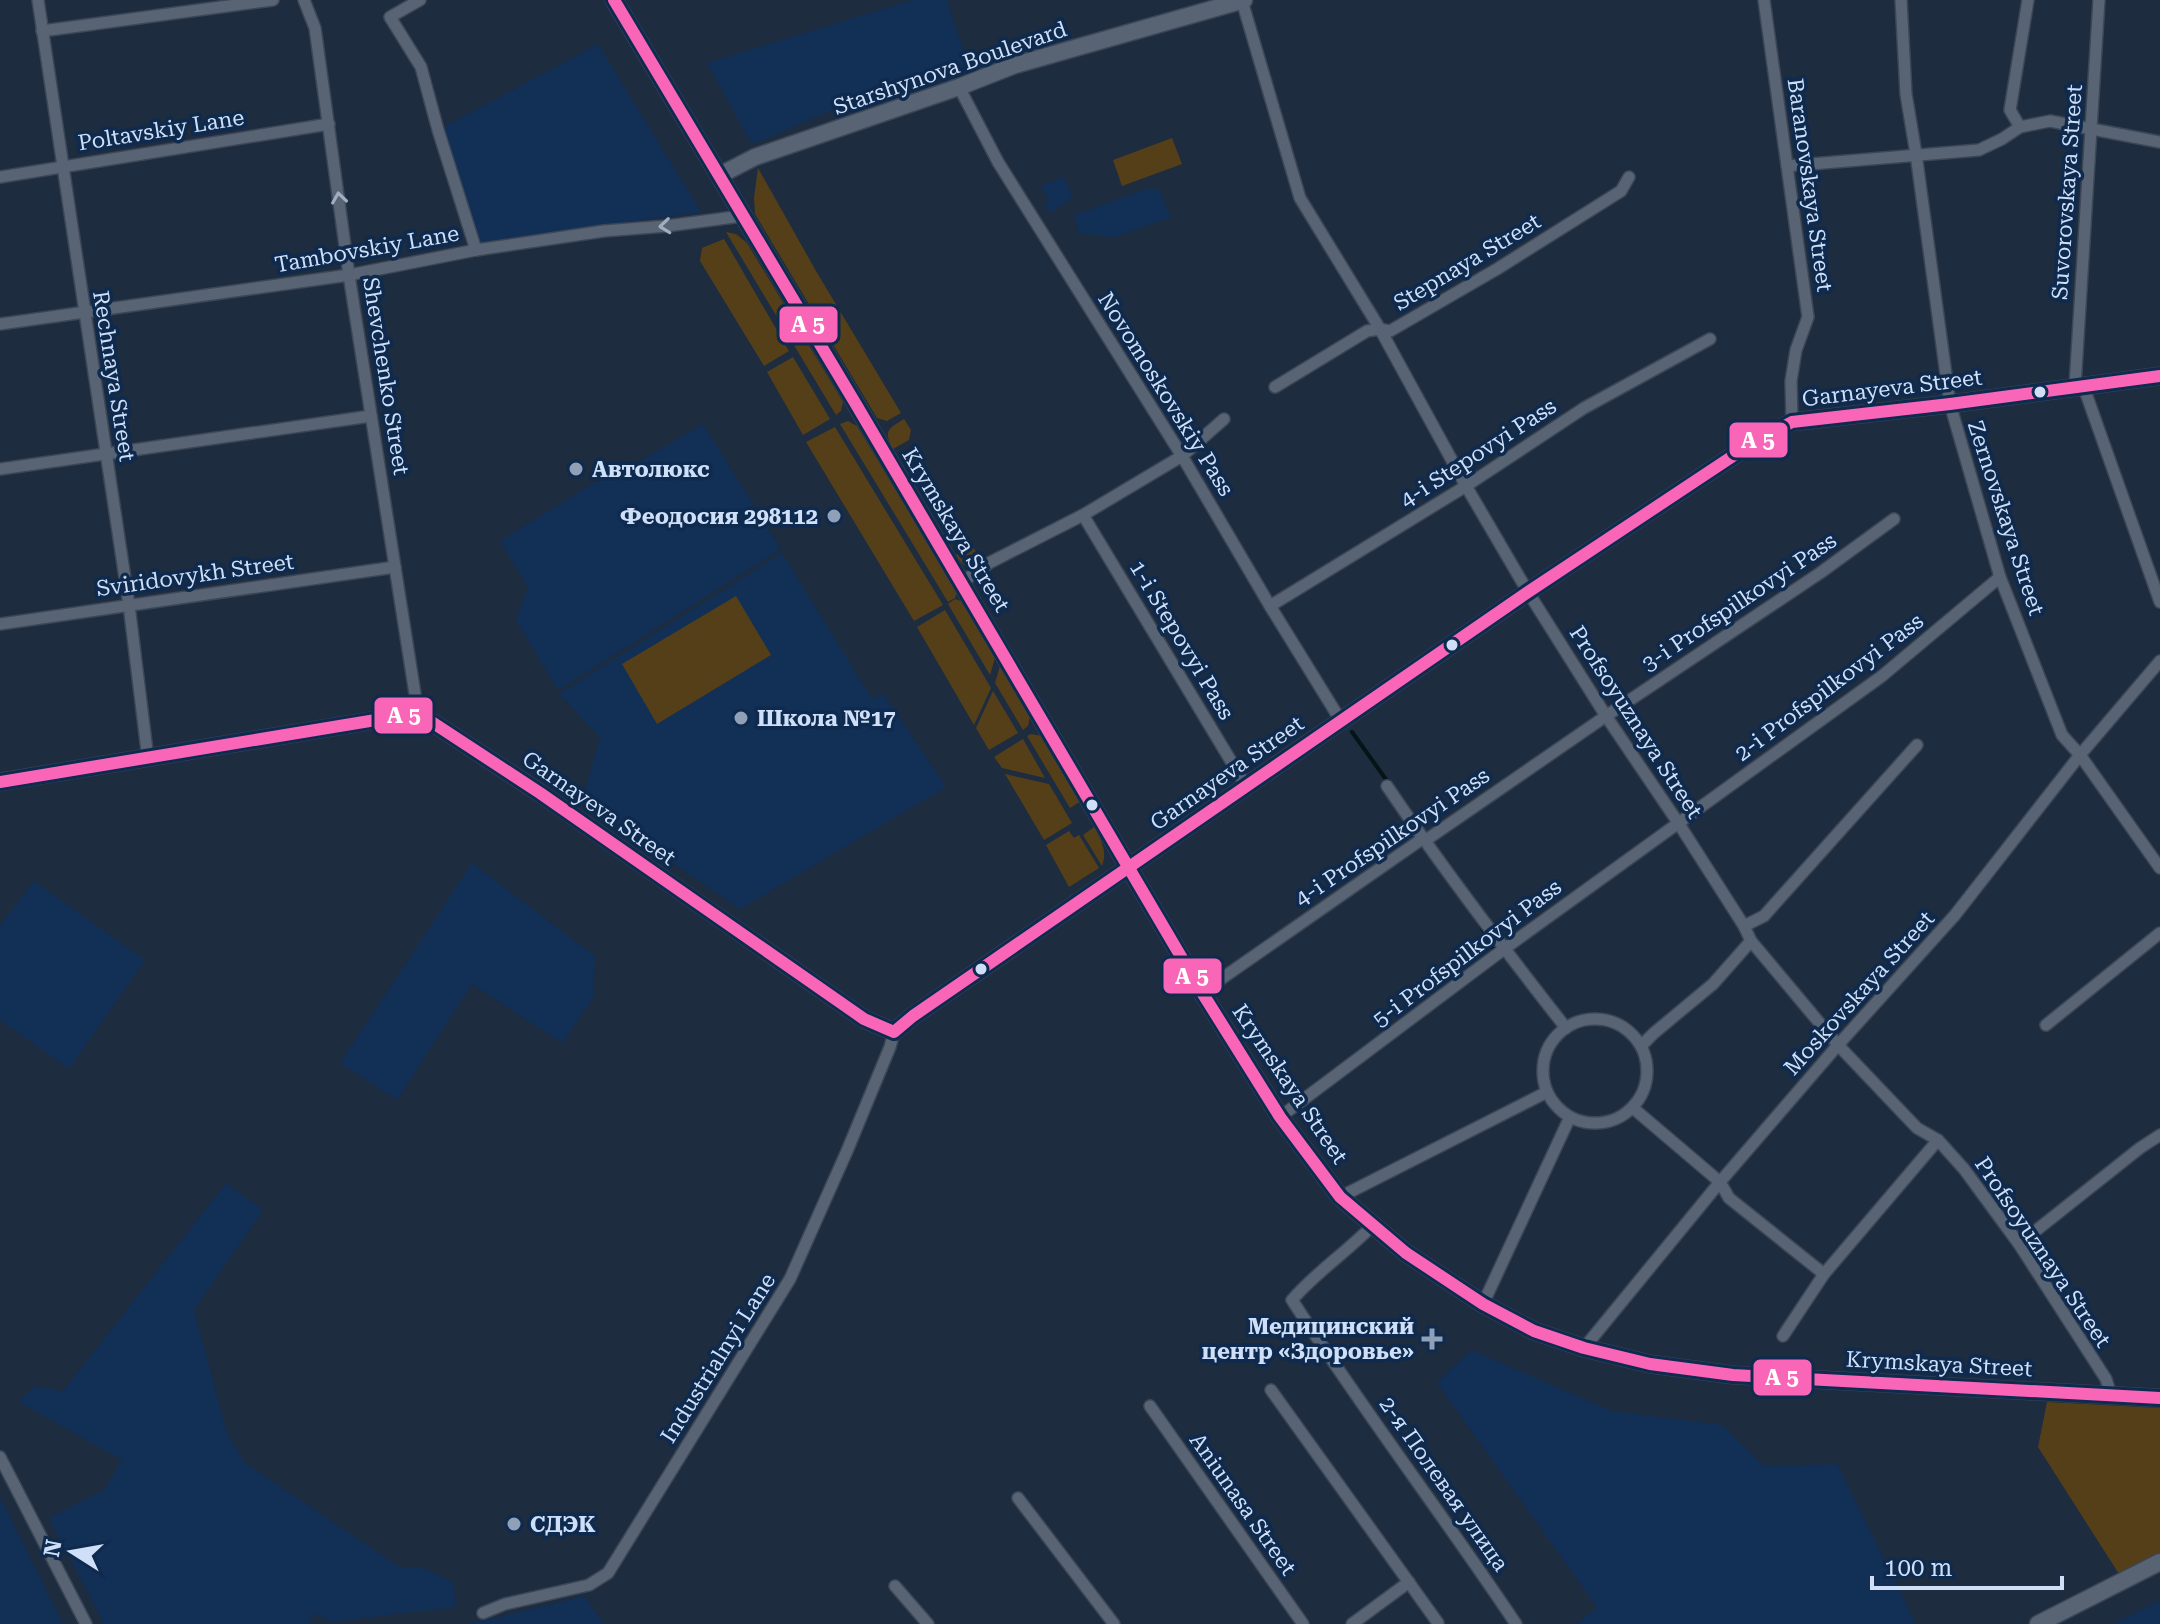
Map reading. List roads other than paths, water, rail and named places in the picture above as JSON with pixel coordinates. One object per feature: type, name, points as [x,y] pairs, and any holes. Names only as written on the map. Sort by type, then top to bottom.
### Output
[{"type":"street","name":"Rechnaya Street","points":[[38,0],[129,605],[148,759]]},
{"type":"street","points":[[42,31],[273,0]]},
{"type":"street","name":"Shevchenko Street","points":[[304,0],[315,28],[349,275],[418,713]]},
{"type":"street","points":[[420,0],[390,17],[421,67],[476,250]]},
{"type":"street","name":"Krymskaya Street","points":[[614,0],[1203,994],[1280,1117],[1340,1197],[1406,1253],[1483,1304],[1534,1331],[1584,1348],[1650,1364],[1733,1375],[2160,1398]]},
{"type":"street","name":"Starshynova Boulevard","points":[[720,175],[755,157],[1015,65],[1243,0]]},
{"type":"street","name":"Profsoyuznaya Street","points":[[1243,0],[1300,198],[1380,329],[1528,592],[1751,941],[1838,1045],[1917,1128],[1938,1140],[1964,1169],[2019,1244],[2106,1379],[2111,1395]]},
{"type":"street","name":"Baranovskaya Street","points":[[1764,0],[1808,317],[1796,350],[1791,381],[1792,422]]},
{"type":"street","name":"Zernovskaya Street","points":[[1901,0],[1906,94],[1950,404],[2000,577],[2062,735],[2080,755],[2160,868]]},
{"type":"street","points":[[2020,127],[2010,110],[2028,0]]},
{"type":"street","name":"Suvorovskaya Street","points":[[2099,0],[2079,386],[2160,602]]},
{"type":"street","name":"Novomoskovskiy Pass","points":[[959,87],[998,162],[1182,456],[1341,721]]},
{"type":"street","points":[[1787,166],[1979,150],[2020,127],[2050,121],[2160,142]]},
{"type":"street","name":"Poltavskiy Lane","points":[[0,177],[329,124]]},
{"type":"street","name":"Stepnaya Street","points":[[1275,387],[1367,331],[1390,331],[1497,269],[1621,191],[1629,177]]},
{"type":"street","name":"Tambovskiy Lane","points":[[0,324],[349,275],[476,250],[604,231],[742,216]]},
{"type":"street","name":"4-i Stepovyi Pass","points":[[1270,606],[1466,486],[1584,408],[1710,339]]},
{"type":"street","name":"Garnayeva Street","points":[[418,713],[540,793],[864,1019],[894,1032],[1528,592],[1751,444],[1792,422],[2160,376]]},
{"type":"street","points":[[0,469],[371,416]]},
{"type":"street","points":[[961,583],[989,563],[1083,515],[1182,456],[1224,419]]},
{"type":"street","name":"1-i Stepovyi Pass","points":[[1083,515],[1246,786]]},
{"type":"street","name":"3-i Profspilkovyi Pass","points":[[1606,716],[1820,573],[1894,519]]},
{"type":"street","name":"Sviridovykh Street","points":[[0,624],[395,567]]},
{"type":"street","name":"2-i Profspilkovyi Pass","points":[[1679,824],[1882,676],[2000,577]]},
{"type":"street","name":"Moskovskaya Street","points":[[1584,1348],[1720,1182],[1955,915],[2080,755],[2160,661]]},
{"type":"street","points":[[0,782],[418,713]]},
{"type":"street","name":"4-i Profspilkovyi Pass","points":[[1203,994],[1422,839],[1429,838],[1606,716]]},
{"type":"street","points":[[1744,926],[1764,916],[1917,745]]},
{"type":"street","points":[[1387,786],[1422,839],[1566,1028]]},
{"type":"street","name":"5-i Profspilkovyi Pass","points":[[1280,1117],[1504,949],[1679,824]]},
{"type":"street","points":[[2046,1025],[2160,933]]},
{"type":"street","points":[[1641,1046],[1713,984],[1751,941]]},
{"type":"street","points":[[1586,1019],[1607,1020],[1627,1029],[1641,1046],[1648,1067],[1645,1089],[1633,1108],[1614,1120],[1592,1124],[1570,1117],[1557,1106],[1547,1092],[1543,1074],[1545,1057],[1553,1040],[1566,1028],[1586,1019]]},
{"type":"street","name":"Industrialnyi Lane","points":[[483,1613],[505,1604],[589,1585],[608,1573],[790,1279],[850,1146],[894,1032]]},
{"type":"street","points":[[1340,1197],[1547,1092]]},
{"type":"street","points":[[1633,1108],[1720,1182],[1729,1198],[1824,1274]]},
{"type":"street","points":[[1483,1304],[1570,1117]]},
{"type":"street","points":[[2019,1244],[2160,1135]]},
{"type":"street","points":[[1783,1336],[1824,1274],[1938,1140]]},
{"type":"street","name":"2-я Полевая улица","points":[[1373,1225],[1292,1300],[1516,1624]]},
{"type":"street","points":[[1271,1390],[1438,1623]]},
{"type":"street","name":"Aniunasa Street","points":[[1150,1406],[1303,1624]]},
{"type":"street","points":[[0,1457],[86,1624]]},
{"type":"street","points":[[1018,1498],[1114,1624]]},
{"type":"street","points":[[2038,1624],[2160,1562]]},
{"type":"street","points":[[1352,1624],[1409,1582]]},
{"type":"street","points":[[895,1586],[928,1624]]},
{"type":"waterway","points":[[1352,732],[1390,785]]},
{"type":"waterway","points":[[1481,926],[1493,948]]},
{"type":"place","name":"Автолюкс","points":[[576,469]]},
{"type":"place","name":"Феодосия 298112","points":[[834,516]]},
{"type":"place","name":"Школа №17","points":[[741,718]]},
{"type":"place","name":"Медицинский центр «Здоровье»","points":[[1432,1339]]},
{"type":"place","name":"СДЭК","points":[[514,1524]]}]
